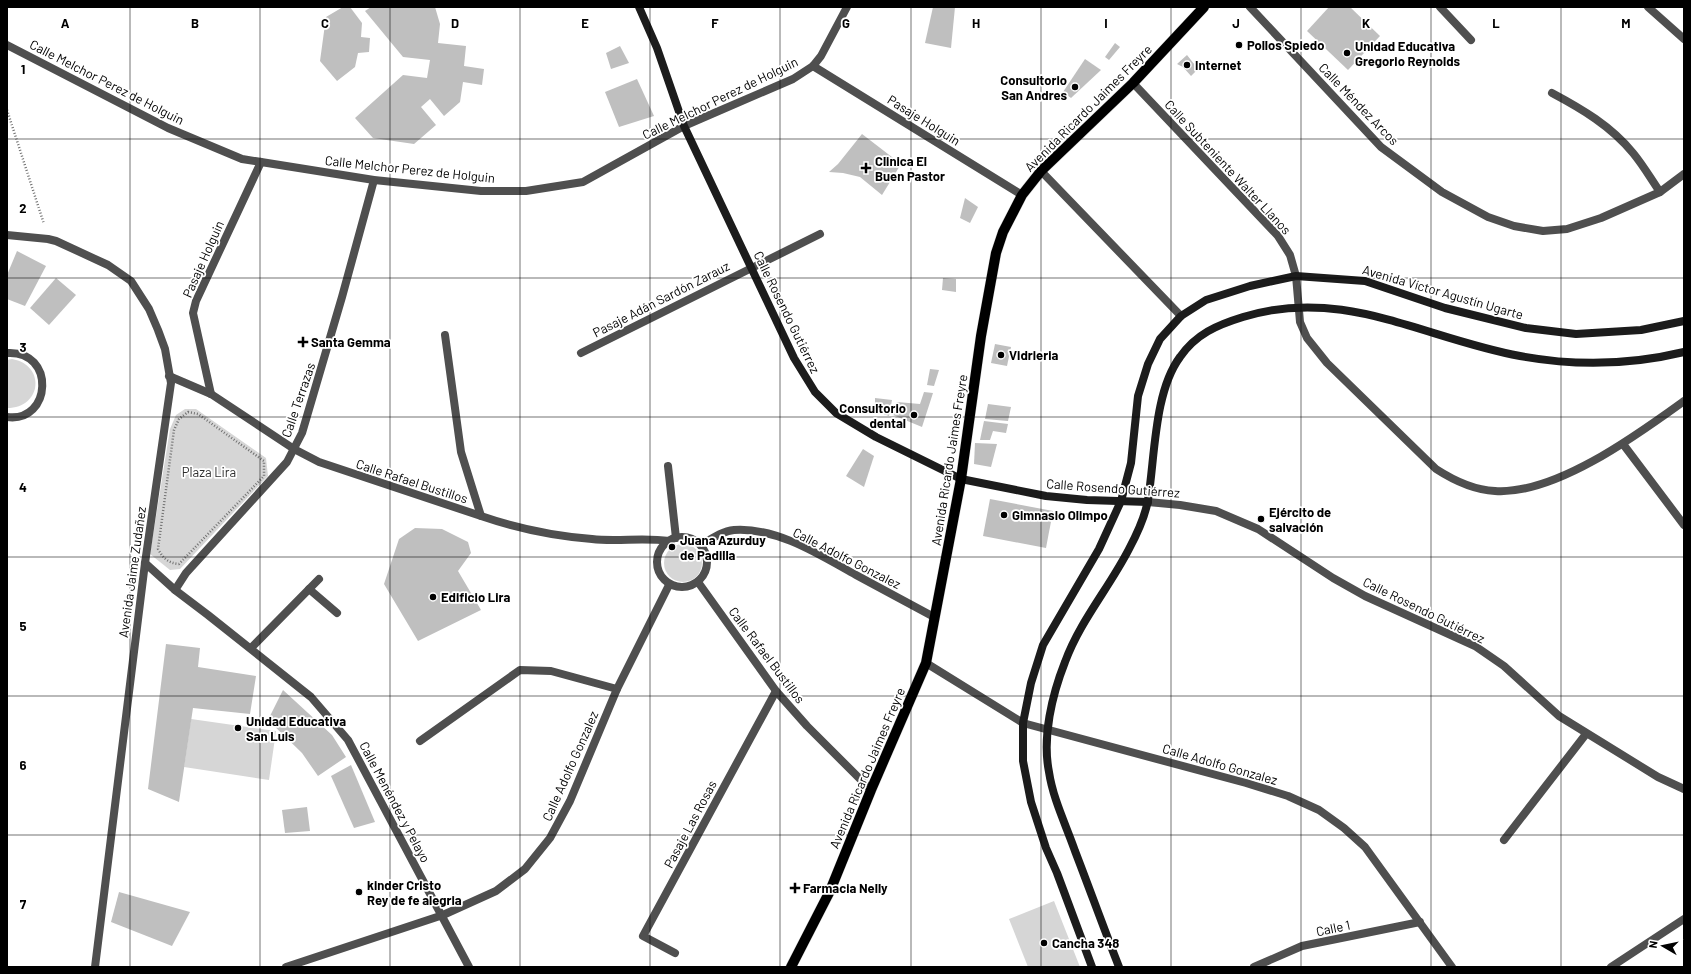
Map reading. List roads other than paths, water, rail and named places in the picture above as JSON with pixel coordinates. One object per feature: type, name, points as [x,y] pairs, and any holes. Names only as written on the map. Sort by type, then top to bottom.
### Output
[{"type":"main road","name":"Avenida Ricardo Jaimes Freyre","points":[[791,967],[830,892],[871,790],[926,663],[961,479],[981,336],[996,253],[1003,232],[1022,195],[1041,171],[1133,83],[1204,7]]},
{"type":"street","name":"Calle Rosendo Gutiérrez","points":[[639,7],[657,48],[684,126],[804,378],[825,403],[836,413],[876,437],[961,479],[1046,496],[1087,500],[1148,502],[1180,505],[1216,511],[1258,529],[1333,578],[1365,596],[1475,646],[1504,666],[1559,716],[1658,777],[1684,789]]},
{"type":"street","name":"Calle Melchor Perez de Holguin","points":[[7,45],[111,100],[168,128],[242,159],[374,180],[496,191],[526,191],[582,182],[684,126],[793,78],[813,66],[821,56],[847,7]]},
{"type":"street","name":"Calle Méndez Arcos","points":[[1250,7],[1381,147],[1442,192],[1488,217],[1514,226],[1543,231],[1567,229],[1601,218],[1660,192],[1684,174]]},
{"type":"street","points":[[1440,7],[1471,40]]},
{"type":"street","points":[[1648,7],[1684,39]]},
{"type":"street","name":"Pasaje Holguin","points":[[813,66],[1022,195]]},
{"type":"street","name":"Calle Subteniente Walter Llanos","points":[[1133,83],[1278,236],[1290,255],[1296,276],[1300,322],[1306,338],[1327,363],[1436,469],[1464,484],[1495,491],[1520,490],[1541,485],[1623,444],[1684,401]]},
{"type":"street","points":[[1552,93],[1586,111],[1615,134],[1634,154],[1660,192]]},
{"type":"street","name":"Pasaje Holguin","points":[[211,394],[193,313],[196,301],[261,162]]},
{"type":"street","points":[[1041,171],[1181,316]]},
{"type":"street","name":"Calle Terrazas","points":[[174,590],[186,573],[287,462],[302,433],[374,180]]},
{"type":"street","name":"Pasaje Adán Sardón Zarauz","points":[[581,353],[820,234]]},
{"type":"street","name":"Avenida Jaime Zudañez","points":[[7,235],[48,239],[96,258],[121,272],[131,281],[149,309],[158,330],[165,349],[171,383],[145,563],[95,967]]},
{"type":"street","name":"Avenida Víctor Agustín Ugarte","points":[[1092,967],[1057,873],[1046,848],[1031,802],[1023,761],[1024,723],[1031,683],[1043,645],[1099,549],[1121,501],[1131,463],[1138,396],[1148,364],[1160,339],[1181,316],[1206,300],[1250,286],[1296,276],[1365,281],[1445,308],[1526,328],[1576,334],[1641,330],[1684,321]]},
{"type":"street","points":[[1119,967],[1057,801],[1048,772],[1048,729],[1064,662],[1081,628],[1127,552],[1142,522],[1148,502],[1160,410],[1169,374],[1180,357],[1205,332],[1217,326],[1252,315],[1299,306],[1339,308],[1381,317],[1477,348],[1523,357],[1565,362],[1626,362],[1684,352]]},
{"type":"street","points":[[445,335],[461,452],[481,516]]},
{"type":"street","points":[[7,353],[20,354],[34,362],[40,371],[43,381],[43,392],[39,402],[32,410],[22,416],[7,417]]},
{"type":"street","name":"Calle Rafael Bustillos","points":[[169,376],[211,394],[294,449],[318,462],[481,516],[548,533],[593,540],[640,538],[672,539]]},
{"type":"street","points":[[1623,444],[1684,525]]},
{"type":"street","points":[[668,466],[672,539]]},
{"type":"street","name":"Calle Adolfo Gonzalez","points":[[701,545],[719,534],[733,530],[772,535],[798,545],[934,617]]},
{"type":"street","points":[[690,538],[701,545],[708,560],[707,568],[698,582],[684,588],[669,584],[664,580],[657,566],[659,552],[672,539],[690,538]]},
{"type":"street","name":"Calle Menéndez y Pelayo","points":[[145,563],[174,590],[251,648],[311,697],[348,740],[373,790],[443,915],[469,967]]},
{"type":"street","points":[[251,648],[319,579]]},
{"type":"street","name":"Calle Rafael Bustillos","points":[[698,582],[776,691],[807,726],[871,790]]},
{"type":"street","name":"Calle Adolfo Gonzalez","points":[[286,967],[443,915],[496,891],[524,869],[550,838],[570,801],[617,689],[669,584]]},
{"type":"street","points":[[309,589],[337,613]]},
{"type":"street","name":"Calle Adolfo Gonzalez","points":[[926,663],[1024,723],[1246,783],[1288,796],[1318,810],[1344,828],[1365,847],[1452,967]]},
{"type":"street","points":[[420,741],[520,670],[551,671],[617,689]]},
{"type":"street","name":"Pasaje Las Rosas","points":[[676,953],[643,936],[776,691]]},
{"type":"street","points":[[1504,840],[1586,734]]},
{"type":"street","points":[[1611,967],[1684,919]]},
{"type":"street","name":"Calle 1","points":[[1254,967],[1302,946],[1420,922]]},
{"type":"place","name":"Pollos Spiedo","points":[[1239,45]]},
{"type":"place","name":"Unidad Educativa Gregorio Reynolds","points":[[1347,53]]},
{"type":"place","name":"Internet","points":[[1187,65]]},
{"type":"place","name":"Consultorio San Andres","points":[[1075,87]]},
{"type":"place","name":"Clinica El Buen Pastor","points":[[866,168]]},
{"type":"place","name":"Santa Gemma","points":[[303,342]]},
{"type":"place","name":"Vidrieria","points":[[1001,355]]},
{"type":"place","name":"Consultorio dental","points":[[914,415]]},
{"type":"place","name":"Gimnasio Olimpo","points":[[1004,515]]},
{"type":"place","name":"Ejército de salvación","points":[[1261,519]]},
{"type":"place","name":"Juana Azurduy de Padilla","points":[[672,547]]},
{"type":"place","name":"Edificio Lira","points":[[433,597]]},
{"type":"place","name":"Unidad Educativa San Luis","points":[[238,728]]},
{"type":"place","name":"Farmacia Nelly","points":[[795,888]]},
{"type":"place","name":"kinder Cristo Rey de fe alegria","points":[[359,892]]},
{"type":"place","name":"Cancha 348","points":[[1044,943]]},
{"type":"park label","name":"Plaza Lira","points":[[209,472]]}]
